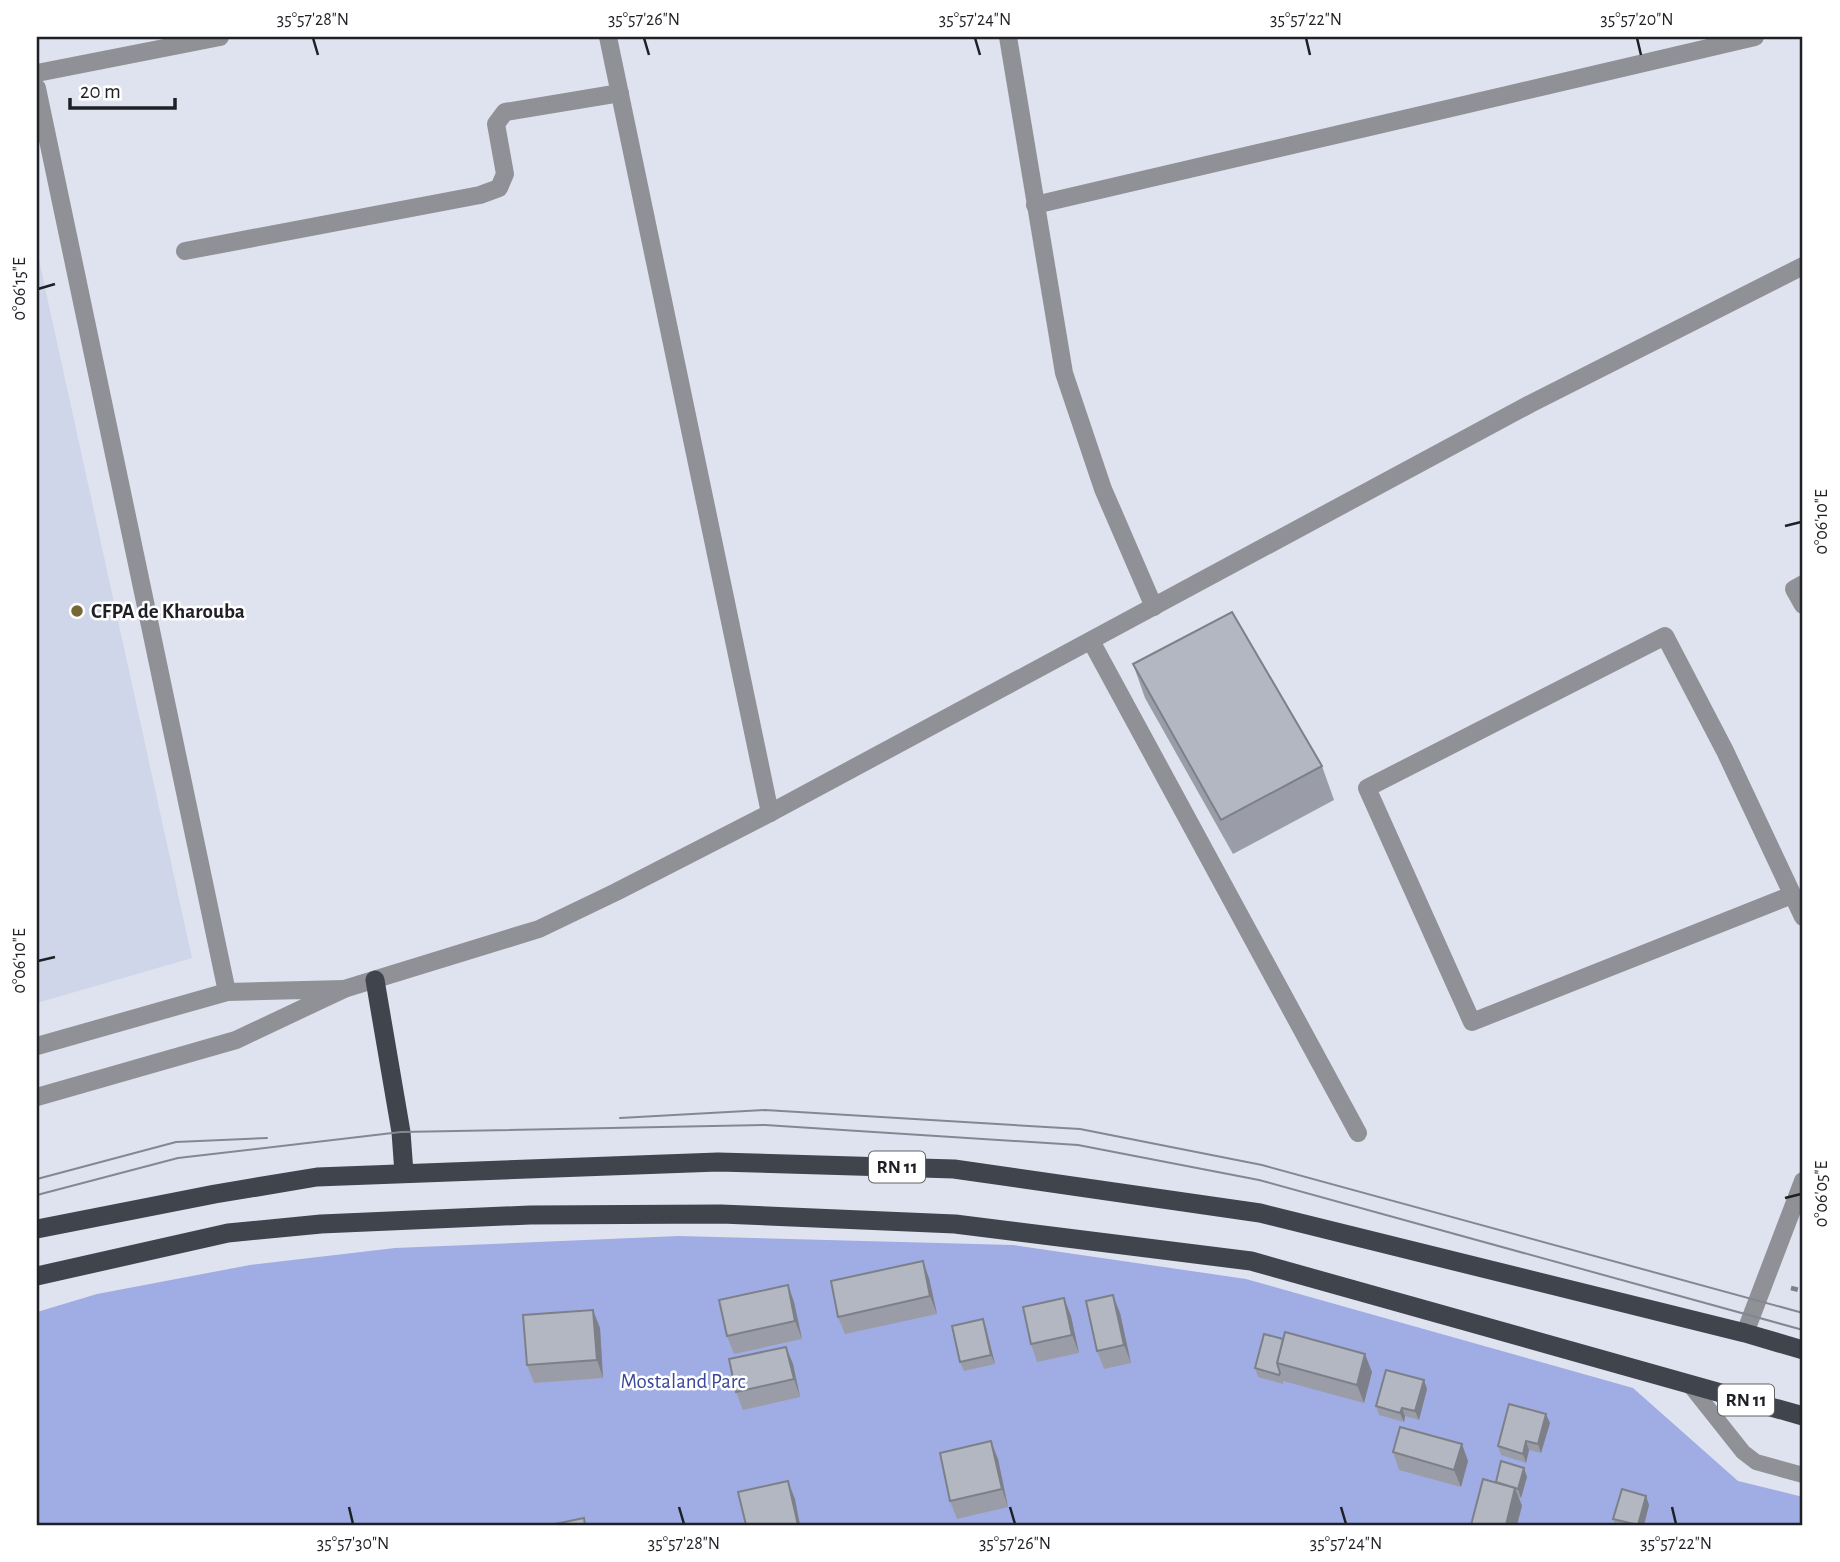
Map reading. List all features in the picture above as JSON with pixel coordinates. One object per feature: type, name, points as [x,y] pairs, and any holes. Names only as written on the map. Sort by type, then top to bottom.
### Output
[{"type":"highway","points":[[375,980],[401,1132],[404,1173]]},
{"type":"highway","name":"RN 11","points":[[37,1229],[317,1177],[718,1161],[954,1169],[1260,1213],[1745,1333],[1803,1350]]},
{"type":"highway","name":"RN 11","points":[[37,1276],[228,1233],[321,1224],[530,1215],[721,1214],[955,1224],[1251,1261],[1803,1416]]},
{"type":"street","points":[[37,74],[220,37]]},
{"type":"street","points":[[608,37],[770,813]]},
{"type":"street","points":[[1008,37],[1065,373],[1103,489],[1154,607]]},
{"type":"street","points":[[1035,205],[1755,37]]},
{"type":"street","points":[[37,88],[227,992]]},
{"type":"street","points":[[185,251],[480,195],[499,188],[505,174],[496,124],[505,112],[620,93]]},
{"type":"street","points":[[37,1097],[236,1040],[344,989],[539,929],[770,813],[1530,404],[1803,266]]},
{"type":"street","points":[[1803,584],[1794,589],[1803,605]]},
{"type":"street","points":[[1792,895],[1472,1022],[1367,788],[1665,636],[1725,751],[1803,917]]},
{"type":"street","points":[[1091,641],[1358,1133]]},
{"type":"street","points":[[37,1046],[227,992],[344,989]]},
{"type":"street","points":[[1745,1333],[1803,1181]]},
{"type":"lane","points":[[1689,1384],[1743,1452],[1756,1462],[1803,1475]]},
{"type":"shaded area","name":"CFPA de Kharouba","points":[[37,251],[192,958],[37,1003]]},
{"type":"green space","name":"Mostaland Parc","points":[[679,1236],[1013,1245],[1246,1279],[1633,1388],[1738,1481],[1803,1497],[1803,1525],[37,1525],[37,1312],[97,1294],[250,1265],[395,1248]]},
{"type":"building","points":[[1232,612],[1322,766],[1221,820],[1133,664]]},
{"type":"building","points":[[923,1261],[930,1296],[838,1317],[831,1281]]},
{"type":"building","points":[[788,1285],[795,1321],[727,1336],[719,1300]]},
{"type":"building","points":[[1113,1295],[1124,1345],[1097,1351],[1086,1301]]},
{"type":"building","points":[[1064,1298],[1072,1335],[1031,1344],[1023,1307]]},
{"type":"building","points":[[593,1310],[597,1360],[527,1365],[523,1315]]},
{"type":"building","points":[[983,1319],[991,1355],[960,1362],[952,1326]]},
{"type":"building","points":[[1285,1332],[1365,1354],[1357,1385],[1277,1363]]},
{"type":"building","points":[[1264,1334],[1283,1339],[1277,1363],[1279,1375],[1255,1368]]},
{"type":"building","points":[[786,1347],[794,1379],[736,1392],[729,1359]]},
{"type":"building","points":[[1386,1370],[1424,1380],[1415,1411],[1402,1408],[1400,1413],[1376,1406]]},
{"type":"building","points":[[1509,1404],[1546,1414],[1538,1444],[1526,1441],[1523,1454],[1498,1446]]},
{"type":"building","points":[[1400,1427],[1462,1444],[1454,1470],[1393,1452]]},
{"type":"building","points":[[991,1441],[1002,1489],[950,1501],[940,1453]]},
{"type":"building","points":[[1501,1461],[1524,1468],[1518,1489],[1496,1482]]},
{"type":"building","points":[[1483,1479],[1515,1488],[1506,1525],[1471,1525]]},
{"type":"building","points":[[788,1481],[798,1525],[746,1525],[738,1492]]},
{"type":"building","points":[[1622,1489],[1646,1496],[1638,1525],[1613,1519]]},
{"type":"building","points":[[584,1518],[585,1525],[550,1525]]},
{"type":"tram line","points":[[620,1118],[765,1110],[1080,1129],[1262,1165],[1803,1313]]},
{"type":"tram line","points":[[37,1195],[178,1158],[401,1132],[765,1125],[1078,1145],[1259,1180],[1803,1330]]},
{"type":"tram line","points":[[37,1179],[176,1142],[267,1138]]},
{"type":"place","name":"CFPA de Kharouba","points":[[77,611]]}]
